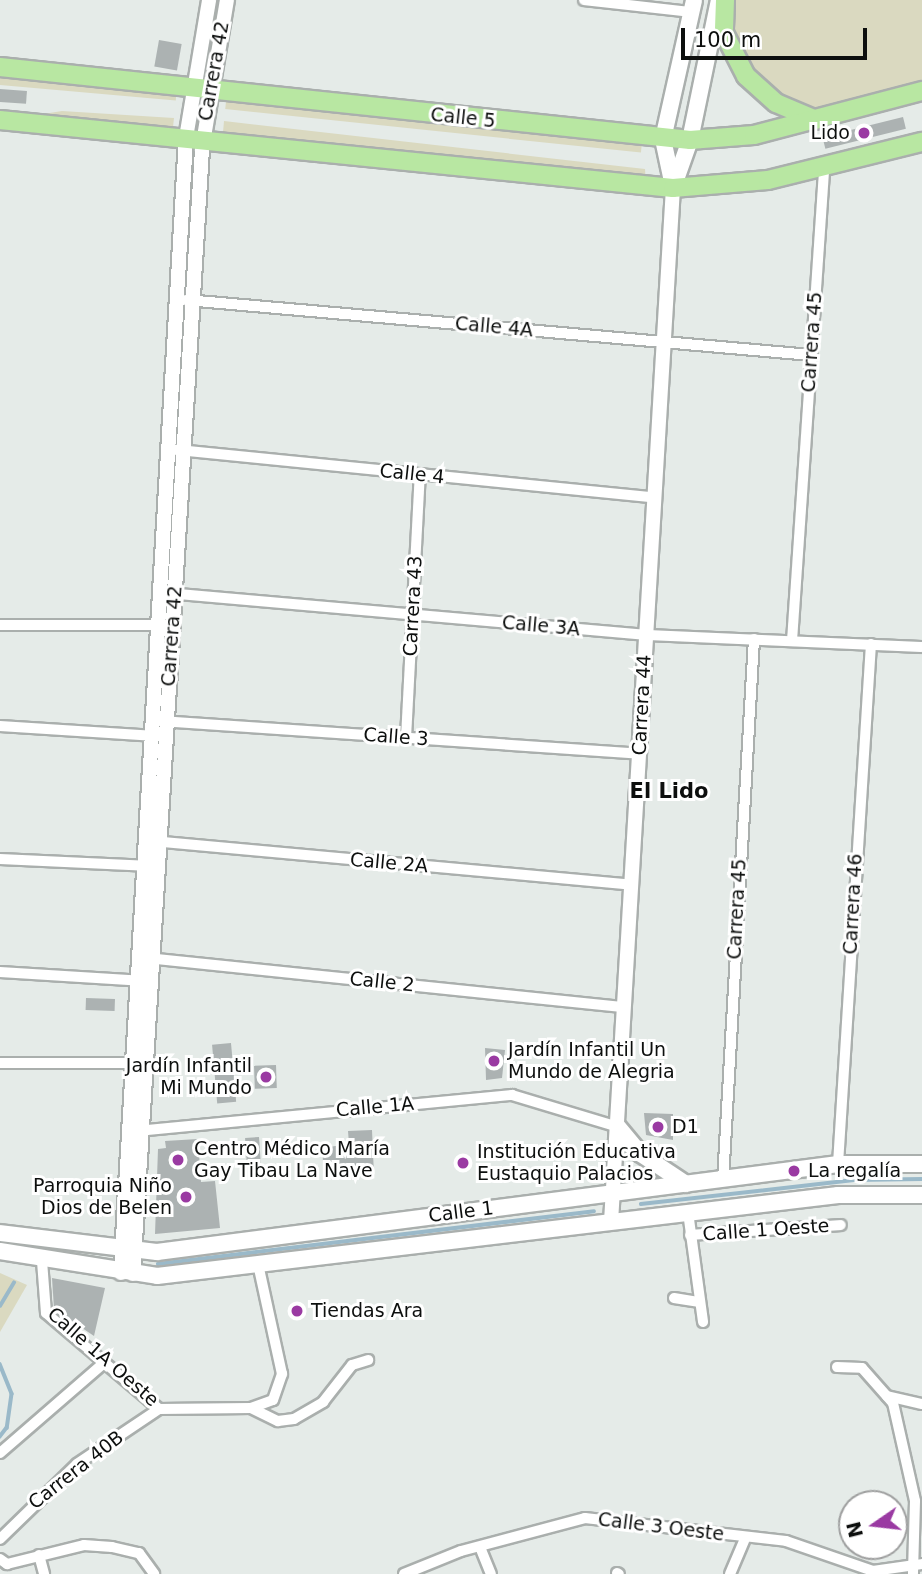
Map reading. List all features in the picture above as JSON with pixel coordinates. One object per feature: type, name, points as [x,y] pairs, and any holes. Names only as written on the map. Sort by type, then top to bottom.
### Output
[{"type":"main road","name":"Carrera 44","points":[[673,188],[690,140],[719,0]]},
{"type":"main road","points":[[725,0],[724,33],[746,76],[776,103],[820,120]]},
{"type":"main road","name":"Carrera 44","points":[[673,188],[663,139],[692,6]]},
{"type":"main road","name":"Calle 5","points":[[0,67],[690,140],[754,135],[820,120],[922,91]]},
{"type":"main road","points":[[0,120],[673,188],[731,185],[824,169],[922,142]]},
{"type":"main road","points":[[618,1127],[641,1154],[686,1184]]},
{"type":"main road","name":"Calle 1","points":[[0,1233],[158,1252],[838,1164],[922,1164]]},
{"type":"main road","name":"Calle 1","points":[[1,1254],[157,1276],[838,1195],[922,1195]]},
{"type":"street","name":"Carrera 42","points":[[168,593],[168,449],[177,299],[209,0]]},
{"type":"street","name":"Carrera 42","points":[[200,87],[227,0]]},
{"type":"street","points":[[584,0],[692,6]]},
{"type":"street","name":"Carrera 42","points":[[127,1273],[168,593],[184,451],[193,300],[195,140]]},
{"type":"street","name":"Carrera 45","points":[[792,640],[824,169]]},
{"type":"street","name":"Carrera 44","points":[[611,1222],[673,188]]},
{"type":"street","name":"Calle 4A","points":[[177,299],[811,355]]},
{"type":"street","name":"Calle 4","points":[[168,449],[655,498]]},
{"type":"street","name":"Carrera 43","points":[[406,738],[420,475]]},
{"type":"street","name":"Calle 3A","points":[[168,593],[647,635],[922,647]]},
{"type":"street","points":[[0,625],[166,625]]},
{"type":"street","name":"Carrera 45","points":[[723,1180],[754,639]]},
{"type":"street","name":"Carrera 46","points":[[838,1164],[871,644]]},
{"type":"street","name":"Calle 3","points":[[160,721],[639,754]]},
{"type":"street","points":[[0,726],[159,737]]},
{"type":"street","name":"Calle 2A","points":[[153,841],[632,885]]},
{"type":"street","points":[[0,859],[151,866]]},
{"type":"street","name":"Calle 2","points":[[146,958],[624,1007]]},
{"type":"street","points":[[0,972],[145,981]]},
{"type":"street","points":[[0,1063],[140,1063]]},
{"type":"street","name":"Calle 1A","points":[[136,1131],[512,1095],[618,1127]]},
{"type":"street","points":[[688,1212],[704,1322]]},
{"type":"street","name":"Calle 1 Oeste","points":[[690,1235],[841,1225]]},
{"type":"street","name":"Calle 1A Oeste","points":[[42,1261],[47,1313],[159,1409],[251,1408]]},
{"type":"street","points":[[251,1408],[273,1400],[282,1374],[258,1264]]},
{"type":"street","points":[[674,1298],[700,1302]]},
{"type":"street","points":[[251,1408],[278,1421],[294,1419],[323,1402],[352,1366],[368,1360]]},
{"type":"street","points":[[0,1453],[104,1363]]},
{"type":"street","points":[[837,1367],[862,1368],[893,1403],[915,1501],[916,1568]]},
{"type":"street","points":[[887,1396],[922,1405]]},
{"type":"street","name":"Carrera 40B","points":[[0,1539],[77,1464],[159,1409]]},
{"type":"street","name":"Calle 3 Oeste","points":[[404,1574],[480,1547],[585,1518],[802,1544],[864,1571],[916,1568]]},
{"type":"street","points":[[730,1574],[745,1538]]},
{"type":"street","points":[[0,1559],[7,1564],[72,1546],[112,1547],[139,1553],[154,1574]]},
{"type":"street","points":[[480,1547],[491,1574]]},
{"type":"street","points":[[39,1555],[44,1574]]},
{"type":"green space","points":[[725,0],[922,0],[922,91],[807,117],[741,70]]},
{"type":"green space","points":[[0,67],[177,83],[176,100],[0,85]]},
{"type":"green space","points":[[227,92],[643,136],[641,153],[225,109]]},
{"type":"green space","points":[[62,111],[174,118],[172,136],[6,120]]},
{"type":"green space","points":[[224,121],[645,169],[646,187],[222,144]]},
{"type":"green space","points":[[0,1273],[27,1285],[0,1332]]},
{"type":"building","points":[[159,40],[182,44],[177,71],[154,67]]},
{"type":"building","points":[[0,89],[27,91],[26,104],[0,102]]},
{"type":"building","name":"Lido","points":[[903,117],[906,129],[825,149],[822,137]]},
{"type":"building","points":[[86,998],[115,999],[115,1011],[86,1010]]},
{"type":"building","points":[[231,1043],[236,1102],[217,1103],[212,1045]]},
{"type":"building","name":"Jardín Infantil Un Mundo de Alegria","points":[[485,1048],[505,1050],[502,1078],[486,1080]]},
{"type":"building","name":"Jardín Infantil Mi Mundo","points":[[276,1065],[277,1088],[255,1089],[254,1066]]},
{"type":"building","name":"D1","points":[[644,1113],[673,1114],[673,1140],[646,1135]]},
{"type":"building","points":[[372,1130],[374,1175],[324,1175],[322,1148],[349,1144],[348,1131]]},
{"type":"building","points":[[259,1137],[261,1167],[247,1168],[245,1138]]},
{"type":"building","name":"Parroquia Niño Dios de Belen","points":[[198,1139],[201,1182],[215,1181],[220,1228],[155,1234],[158,1149],[166,1148],[165,1141]]},
{"type":"building","points":[[52,1278],[105,1288],[94,1336],[54,1309]]},
{"type":"waterway","points":[[641,1204],[854,1180],[922,1179]]},
{"type":"waterway","points":[[158,1264],[594,1211]]},
{"type":"waterway","points":[[0,1306],[14,1283]]},
{"type":"waterway","points":[[0,1364],[12,1394],[7,1428],[0,1437]]},
{"type":"place","name":"Lido","points":[[864,133]]},
{"type":"place","name":"Jardín Infantil Un Mundo de Alegria","points":[[494,1061]]},
{"type":"place","name":"Jardín Infantil Mi Mundo","points":[[266,1077]]},
{"type":"place","name":"D1","points":[[658,1127]]},
{"type":"place","name":"Centro Médico María Gay Tibau La Nave","points":[[178,1160]]},
{"type":"place","name":"Institución Educativa Eustaquio Palacios","points":[[463,1163]]},
{"type":"place","name":"La regalía","points":[[794,1171]]},
{"type":"place","name":"Parroquia Niño Dios de Belen","points":[[186,1197]]},
{"type":"place","name":"Tiendas Ara","points":[[297,1311]]},
{"type":"district","name":"El Lido","points":[[669,791]]}]
